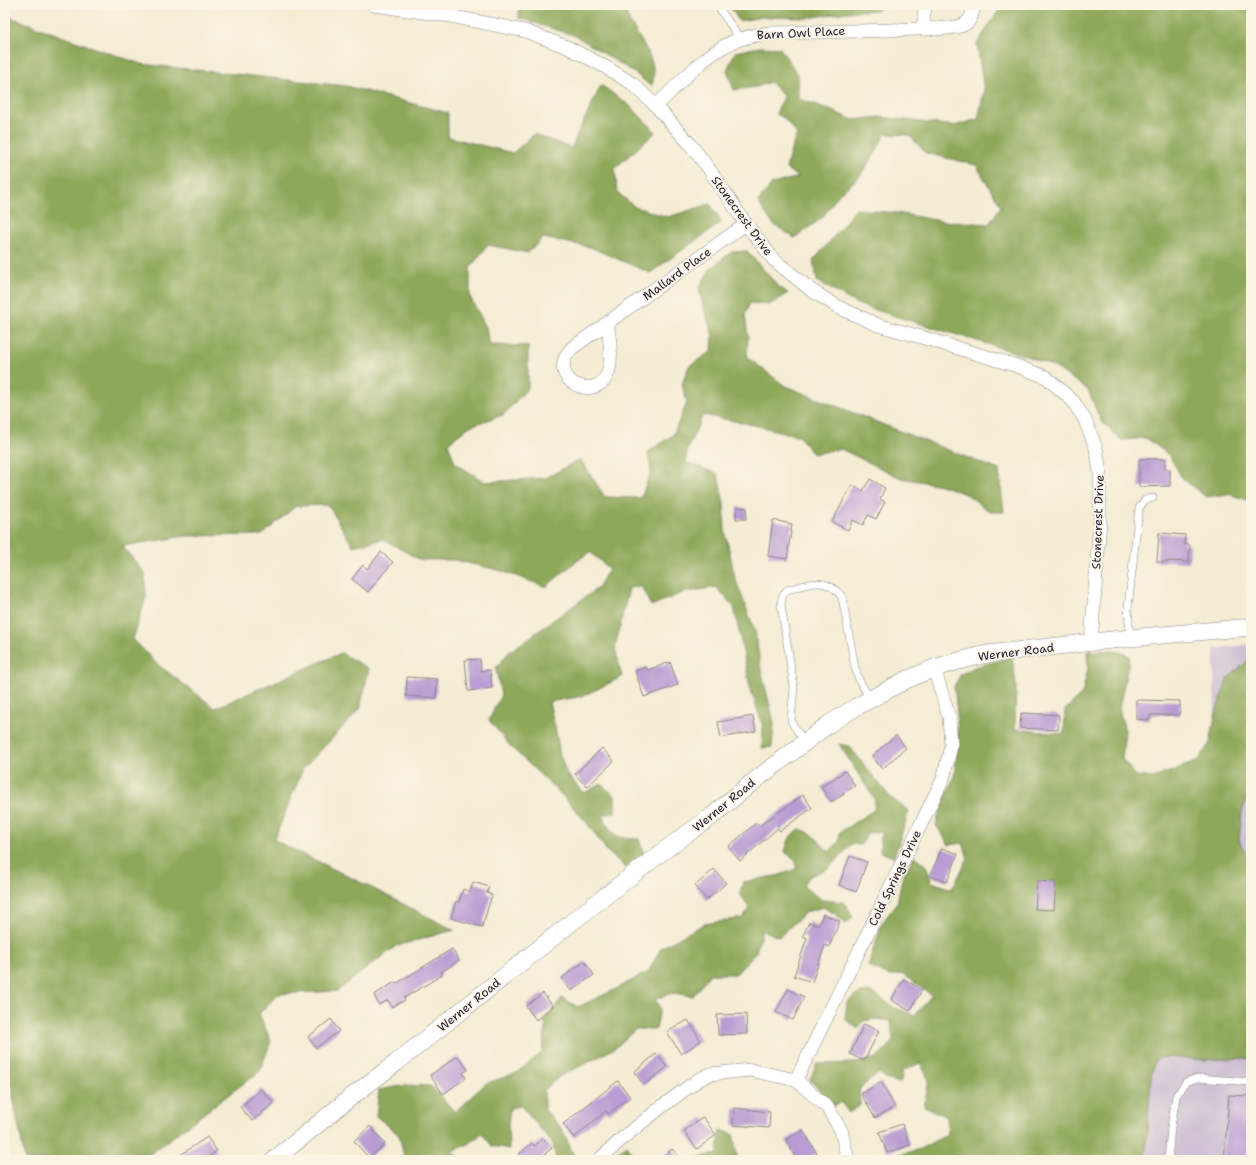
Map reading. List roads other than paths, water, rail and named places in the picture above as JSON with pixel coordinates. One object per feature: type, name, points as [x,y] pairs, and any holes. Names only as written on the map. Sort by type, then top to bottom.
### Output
[{"type":"street","name":"Stonecrest Drive","points":[[374,5],[450,16],[525,31],[567,47],[602,65],[633,84],[656,106],[690,144],[709,169],[746,224],[774,260],[811,290],[840,308],[878,325],[1017,366],[1046,377],[1073,401],[1085,420],[1096,448],[1100,472],[1100,520],[1091,643]]},
{"type":"street","points":[[924,29],[924,13],[926,5]]},
{"type":"street","name":"Barn Owl Place","points":[[656,106],[707,58],[728,44],[740,39],[753,35],[770,33],[924,29],[963,25],[969,21],[973,14],[973,5]]},
{"type":"street","name":"Mallard Place","points":[[607,323],[610,361],[605,379],[600,385],[593,388],[584,388],[576,385],[568,379],[564,368],[565,359],[572,348],[607,323],[746,224]]},
{"type":"street","name":"Werner Road","points":[[274,1160],[351,1097],[662,852],[712,816],[749,785],[829,724],[870,699],[906,680],[934,668],[987,654],[1130,638],[1251,627]]},
{"type":"street","name":"Cold Springs Drive","points":[[796,1080],[943,778],[951,746],[949,717],[934,668]]},
{"type":"street","points":[[599,1160],[625,1136],[698,1080],[710,1074],[750,1070],[796,1080],[827,1107],[841,1130],[848,1160]]},
{"type":"lane","points":[[717,5],[740,39]]},
{"type":"lane","points":[[1130,638],[1128,608],[1139,508],[1145,500],[1153,498]]},
{"type":"lane","points":[[806,742],[791,720],[794,687],[793,675],[781,606],[782,597],[787,590],[818,582],[828,585],[836,590],[842,597],[855,667],[859,680],[870,699]]},
{"type":"lane","points":[[1168,1160],[1176,1096],[1186,1082],[1197,1078],[1251,1082]]}]
